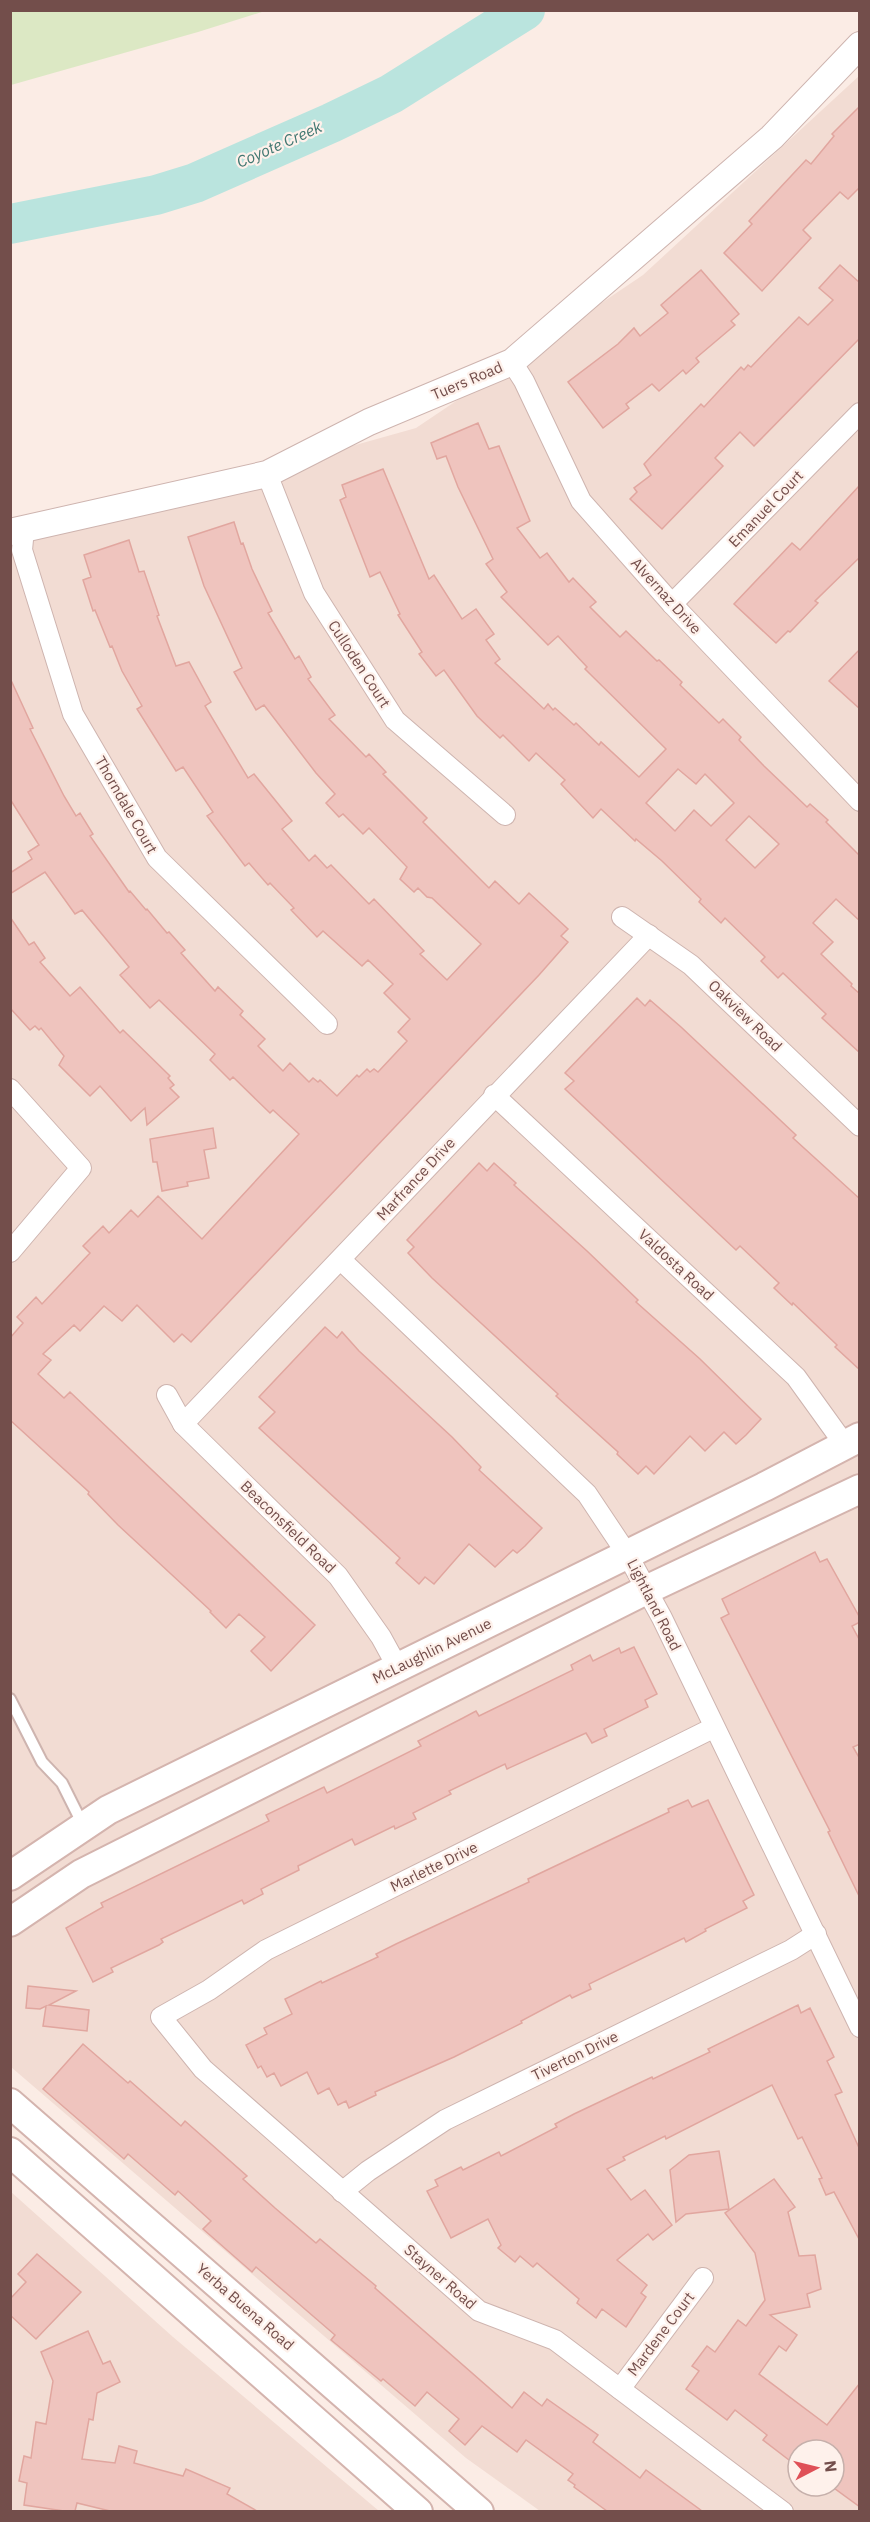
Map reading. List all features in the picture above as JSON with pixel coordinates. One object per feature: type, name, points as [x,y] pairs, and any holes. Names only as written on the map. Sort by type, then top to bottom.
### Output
[{"type":"main road","name":"McLaughlin Avenue","points":[[10,1876],[108,1810],[852,1441]]},
{"type":"main road","points":[[10,1922],[81,1874],[646,1590],[858,1493]]},
{"type":"main road","name":"Yerba Buena Road","points":[[10,2103],[479,2511]]},
{"type":"main road","points":[[10,2152],[418,2511]]},
{"type":"street","name":"Tuers Road","points":[[17,530],[267,474],[369,422],[512,362],[772,137],[860,45]]},
{"type":"street","name":"Alvernaz Drive","points":[[512,362],[524,381],[581,501],[672,604],[860,801]]},
{"type":"street","name":"Emanuel Court","points":[[672,604],[860,413]]},
{"type":"street","name":"Culloden Court","points":[[267,474],[314,592],[395,720],[506,815]]},
{"type":"street","name":"Thorndale Court","points":[[17,530],[73,714],[157,858],[327,1024]]},
{"type":"street","name":"Oakview Road","points":[[622,917],[691,965],[860,1126]]},
{"type":"street","name":"Marfrance Drive","points":[[183,1424],[341,1260],[494,1095],[649,935]]},
{"type":"street","points":[[10,1089],[81,1168],[10,1252]]},
{"type":"street","name":"Valdosta Road","points":[[494,1095],[796,1377],[852,1441]]},
{"type":"street","name":"Lightland Road","points":[[341,1260],[586,1494],[627,1554],[662,1618],[713,1728],[860,2027]]},
{"type":"street","name":"Beaconsfield Road","points":[[167,1395],[183,1424],[339,1576],[381,1637],[398,1668]]},
{"type":"street","name":"Marlette Drive","points":[[161,2017],[209,1990],[266,1950],[713,1728]]},
{"type":"street","name":"Tiverton Drive","points":[[342,2192],[368,2171],[445,2120],[781,1955],[816,1935]]},
{"type":"street","name":"Stayner Road","points":[[161,2017],[203,2069],[479,2312],[555,2340],[783,2511]]},
{"type":"street","name":"Mardene Court","points":[[620,2390],[703,2278]]},
{"type":"lane","points":[[10,1699],[42,1762],[62,1783],[84,1825]]},
{"type":"shaded area","points":[[859,76],[859,2511],[540,2511],[466,2458],[11,2067],[11,542],[416,428],[643,275]]},
{"type":"shaded area","points":[[10,2191],[173,2337],[379,2511],[11,2511]]},
{"type":"green space","points":[[11,10],[265,10],[265,11],[11,85]]},
{"type":"building","points":[[860,106],[860,187],[848,199],[840,192],[803,230],[811,238],[762,291],[724,253],[752,224],[749,221],[806,160],[811,164],[834,136],[832,134]]},
{"type":"building","points":[[840,265],[860,283],[860,338],[754,446],[740,432],[715,458],[723,466],[662,529],[630,499],[637,492],[634,488],[651,475],[644,464],[701,404],[704,407],[741,367],[744,370],[748,365],[751,367],[799,317],[808,325],[833,300],[819,288]]},
{"type":"building","points":[[701,270],[739,314],[731,321],[735,325],[696,358],[699,362],[686,374],[683,370],[659,391],[652,384],[626,404],[629,408],[603,428],[568,382],[618,344],[634,328],[640,336],[668,313],[661,305]]},
{"type":"building","points":[[478,423],[489,449],[499,446],[530,521],[517,528],[540,558],[547,553],[569,582],[573,578],[596,602],[590,607],[620,637],[626,631],[657,661],[659,660],[682,682],[680,685],[719,723],[723,719],[741,737],[739,740],[807,807],[810,804],[828,820],[826,822],[860,856],[860,921],[836,899],[813,923],[833,942],[821,954],[860,994],[860,1053],[822,1018],[826,1014],[783,973],[778,978],[761,961],[765,957],[725,918],[721,923],[699,902],[701,899],[662,861],[636,839],[635,841],[601,809],[593,818],[561,784],[565,780],[536,753],[529,761],[503,735],[500,738],[477,716],[444,670],[436,676],[419,654],[422,652],[398,615],[400,614],[380,572],[370,577],[340,500],[346,497],[342,485],[383,469],[429,579],[434,575],[462,619],[476,609],[494,634],[486,640],[500,659],[495,663],[544,709],[548,704],[574,725],[576,723],[599,745],[601,742],[639,777],[666,749],[585,669],[587,667],[558,636],[548,645],[501,597],[507,592],[486,564],[493,559],[458,487],[446,456],[437,459],[431,443]],"holes":[[[678,769],[696,784],[705,774],[734,803],[711,826],[694,810],[675,831],[646,803]],[[749,816],[779,844],[755,868],[726,840]]]},
{"type":"building","points":[[860,485],[860,557],[815,601],[818,603],[790,632],[788,631],[776,643],[734,604],[792,543],[800,550]]},
{"type":"building","points":[[234,522],[241,544],[243,543],[252,569],[272,611],[268,613],[295,659],[299,656],[311,677],[308,679],[335,715],[329,719],[366,757],[369,754],[386,772],[383,774],[427,818],[423,822],[489,888],[495,881],[519,904],[529,893],[568,929],[561,936],[568,942],[539,975],[191,1342],[182,1334],[174,1342],[137,1305],[122,1321],[104,1306],[80,1331],[74,1325],[43,1354],[51,1360],[38,1374],[64,1398],[70,1392],[315,1625],[271,1671],[251,1651],[265,1637],[239,1614],[226,1628],[211,1611],[118,1525],[88,1494],[89,1492],[10,1420],[10,1338],[23,1323],[17,1317],[36,1297],[42,1304],[90,1253],[83,1246],[103,1226],[109,1233],[131,1210],[138,1217],[158,1196],[202,1239],[299,1134],[273,1110],[270,1113],[233,1077],[230,1080],[210,1060],[215,1054],[159,1000],[150,1008],[120,975],[129,967],[82,910],[75,914],[45,872],[10,894],[10,873],[32,859],[28,852],[39,845],[10,799],[10,678],[33,728],[30,729],[76,816],[80,813],[93,834],[90,836],[129,892],[185,950],[181,953],[215,991],[218,987],[243,1011],[240,1015],[265,1039],[258,1046],[283,1071],[290,1063],[309,1082],[313,1078],[318,1082],[320,1080],[337,1096],[357,1075],[359,1077],[367,1069],[370,1072],[374,1069],[378,1072],[407,1041],[398,1032],[410,1019],[384,993],[393,984],[368,960],[362,966],[323,931],[317,937],[291,910],[294,908],[270,883],[268,885],[249,863],[245,866],[207,816],[213,812],[183,767],[176,771],[137,709],[142,706],[122,671],[112,646],[110,647],[95,610],[93,611],[83,580],[91,577],[84,555],[129,540],[139,572],[144,571],[159,615],[157,616],[176,666],[189,662],[211,702],[205,706],[248,778],[254,774],[292,821],[282,829],[309,861],[315,855],[327,868],[331,865],[369,904],[374,899],[424,951],[420,954],[447,980],[481,944],[432,898],[427,897],[418,888],[414,892],[400,879],[407,867],[369,828],[363,834],[343,814],[339,817],[326,803],[335,794],[264,705],[256,710],[234,672],[242,668],[204,586],[188,537]]},
{"type":"building","points":[[860,649],[860,709],[829,681]]},
{"type":"building","points":[[10,917],[29,945],[34,942],[45,958],[40,962],[70,996],[80,987],[120,1033],[123,1030],[170,1076],[168,1078],[174,1085],[170,1088],[179,1097],[147,1125],[145,1108],[131,1121],[100,1086],[90,1096],[59,1065],[64,1056],[41,1028],[39,1030],[35,1026],[30,1030],[10,1008]]},
{"type":"building","points":[[637,998],[645,1006],[650,1000],[681,1027],[796,1135],[793,1138],[860,1199],[860,1370],[793,1303],[792,1305],[774,1288],[779,1283],[740,1246],[736,1250],[565,1089],[574,1081],[565,1073]]},
{"type":"building","points":[[213,1128],[216,1148],[204,1150],[209,1178],[187,1182],[188,1186],[162,1191],[157,1162],[153,1162],[150,1139]]},
{"type":"building","points":[[479,1163],[487,1171],[494,1163],[516,1183],[514,1185],[638,1300],[636,1302],[700,1359],[761,1419],[746,1435],[736,1444],[724,1432],[705,1451],[690,1436],[654,1474],[646,1466],[638,1474],[617,1454],[618,1452],[556,1396],[558,1394],[432,1278],[408,1253],[414,1247],[407,1240]]},
{"type":"building","points":[[325,1327],[337,1338],[342,1332],[359,1351],[452,1437],[481,1467],[479,1470],[542,1528],[525,1546],[517,1553],[513,1550],[495,1567],[469,1544],[434,1584],[425,1577],[419,1584],[396,1563],[400,1558],[259,1428],[275,1412],[259,1397]]},
{"type":"building","points":[[815,1552],[820,1562],[827,1559],[860,1618],[860,1622],[852,1626],[860,1641],[860,1744],[853,1747],[860,1759],[860,1898],[828,1832],[830,1831],[721,1618],[729,1614],[722,1599]]},
{"type":"building","points":[[634,1647],[657,1694],[645,1700],[648,1707],[604,1729],[607,1736],[592,1743],[586,1733],[507,1769],[505,1764],[449,1791],[451,1794],[413,1813],[416,1819],[395,1829],[394,1826],[355,1845],[352,1839],[298,1866],[299,1870],[261,1889],[263,1894],[244,1904],[242,1900],[161,1939],[163,1942],[159,1945],[111,1968],[113,1972],[93,1982],[66,1928],[103,1907],[101,1903],[269,1821],[266,1815],[324,1787],[327,1793],[421,1746],[418,1741],[476,1711],[479,1716],[573,1670],[571,1665],[590,1655],[593,1661],[619,1648],[621,1653]]},
{"type":"building","points":[[688,1800],[692,1807],[708,1800],[754,1895],[743,1901],[747,1908],[705,1929],[706,1931],[686,1942],[684,1938],[589,1984],[591,1989],[572,1998],[570,1995],[521,2021],[522,2023],[454,2057],[375,2092],[376,2095],[349,2108],[346,2101],[338,2105],[329,2088],[318,2094],[307,2072],[281,2086],[274,2073],[267,2077],[261,2066],[258,2068],[246,2045],[267,2034],[264,2028],[292,2014],[285,1999],[378,1957],[376,1954],[529,1882],[528,1879],[669,1812],[668,1809]]},
{"type":"building","points":[[28,1986],[76,1991],[49,2005],[89,2010],[87,2031],[43,2026],[46,2006],[40,2009],[26,2008]]},
{"type":"building","points":[[798,2005],[801,2013],[810,2008],[834,2057],[827,2061],[842,2092],[835,2095],[860,2150],[860,2241],[834,2192],[826,2195],[819,2179],[822,2178],[802,2137],[798,2139],[772,2085],[666,2139],[665,2136],[623,2157],[625,2160],[607,2169],[631,2200],[645,2190],[672,2225],[653,2240],[648,2234],[617,2260],[647,2285],[641,2293],[646,2297],[626,2327],[602,2309],[596,2318],[577,2303],[579,2299],[537,2263],[533,2267],[520,2256],[515,2262],[498,2248],[501,2245],[488,2219],[451,2238],[427,2191],[438,2186],[435,2180],[461,2167],[463,2170],[499,2152],[501,2156],[557,2127],[555,2124],[574,2114],[710,2052],[708,2049]]},
{"type":"building","points":[[83,2044],[181,2126],[185,2121],[247,2176],[243,2179],[275,2208],[316,2243],[320,2239],[376,2286],[375,2288],[512,2408],[524,2392],[542,2406],[547,2399],[598,2435],[593,2442],[640,2478],[646,2470],[702,2511],[607,2511],[574,2487],[575,2485],[568,2480],[573,2474],[526,2440],[517,2452],[482,2426],[465,2445],[449,2431],[459,2419],[427,2392],[415,2406],[383,2379],[381,2381],[331,2340],[335,2335],[256,2267],[252,2272],[203,2229],[211,2221],[178,2191],[175,2195],[128,2154],[124,2159],[43,2089]]},
{"type":"building","points":[[719,2151],[729,2209],[686,2214],[676,2222],[670,2170],[689,2155]]},
{"type":"building","points":[[774,2179],[795,2207],[788,2212],[799,2256],[815,2255],[821,2289],[807,2294],[810,2307],[770,2315],[797,2335],[786,2351],[779,2346],[759,2374],[827,2425],[860,2383],[860,2507],[846,2497],[846,2438],[786,2438],[786,2458],[763,2440],[767,2435],[735,2410],[727,2420],[686,2389],[699,2371],[692,2366],[707,2346],[715,2352],[738,2320],[746,2326],[765,2300],[755,2253],[725,2213]]},
{"type":"building","points":[[37,2254],[81,2292],[36,2339],[10,2315],[10,2299],[26,2282],[18,2274]]},
{"type":"building","points":[[88,2331],[103,2364],[110,2361],[120,2382],[97,2393],[93,2420],[89,2419],[82,2459],[115,2463],[119,2446],[137,2451],[134,2463],[183,2476],[186,2469],[230,2488],[227,2494],[257,2511],[110,2511],[77,2503],[75,2511],[64,2511],[24,2505],[27,2483],[19,2481],[24,2456],[31,2458],[36,2422],[46,2424],[53,2381],[41,2352]]},
{"type":"waterway","name":"Coyote Creek","points":[[10,224],[156,195],[195,183],[391,94],[525,10]]}]
